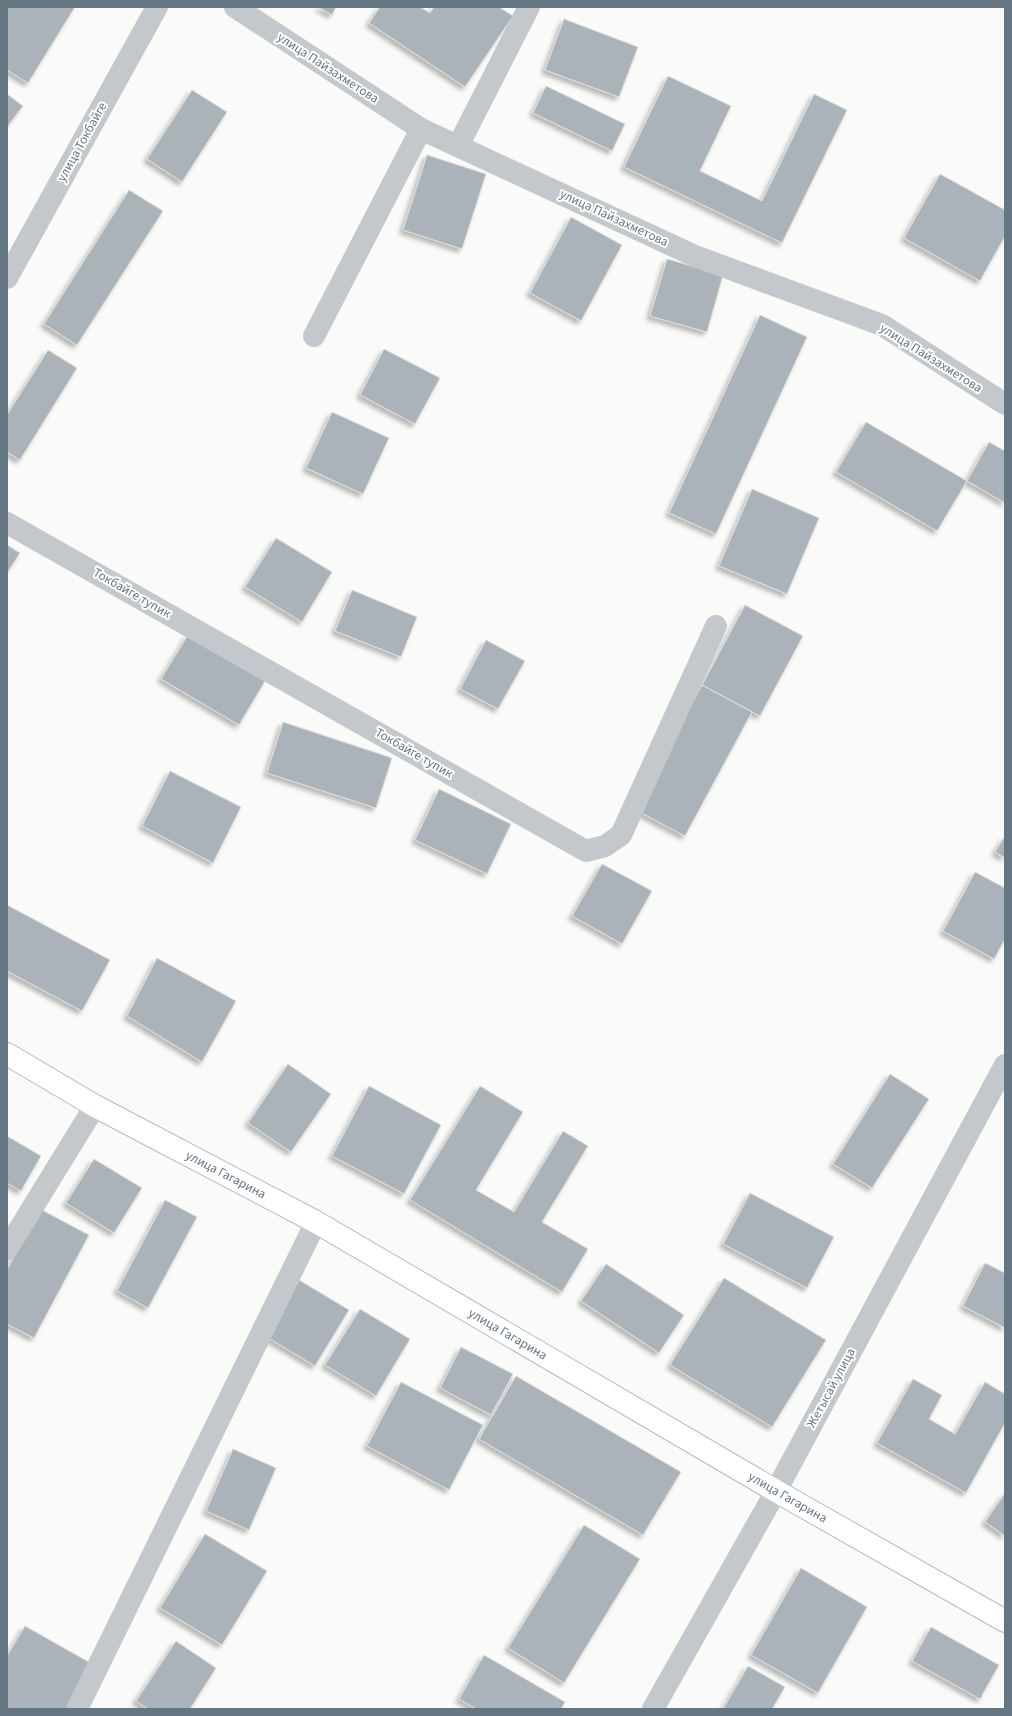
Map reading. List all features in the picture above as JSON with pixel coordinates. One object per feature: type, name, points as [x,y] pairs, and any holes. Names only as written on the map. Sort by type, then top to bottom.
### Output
[{"type":"main road","name":"улица Гагарина","points":[[7,1054],[95,1106],[316,1222],[776,1491],[1005,1621]]},
{"type":"street","name":"улица Токбайге","points":[[7,278],[157,7]]},
{"type":"street","name":"улица Пайзахметова","points":[[234,7],[421,129],[695,256],[882,325],[1005,404]]},
{"type":"street","points":[[458,146],[529,7]]},
{"type":"street","points":[[314,336],[421,129]]},
{"type":"street","name":"Токбайге тупик","points":[[7,523],[586,851],[605,846],[621,835],[716,626]]},
{"type":"street","name":"Жетысай улица","points":[[653,1709],[776,1491],[1005,1065]]},
{"type":"street","points":[[7,1248],[95,1106]]},
{"type":"street","points":[[77,1709],[316,1222]]},
{"type":"building","points":[[7,7],[75,7],[28,83],[7,70]]},
{"type":"building","points":[[318,7],[336,7],[332,15]]},
{"type":"building","points":[[380,7],[420,7],[430,13],[434,7],[499,7],[513,16],[465,87],[369,23]]},
{"type":"building","points":[[564,19],[638,47],[619,97],[545,70]]},
{"type":"building","points":[[668,76],[731,106],[700,171],[762,201],[814,94],[847,110],[782,243],[624,167]]},
{"type":"building","points":[[546,86],[625,124],[612,151],[533,113]]},
{"type":"building","points":[[192,90],[227,112],[182,182],[147,159]]},
{"type":"building","points":[[7,94],[23,106],[7,127]]},
{"type":"building","points":[[427,155],[486,174],[462,249],[403,230]]},
{"type":"building","points":[[940,174],[1005,210],[1005,236],[980,281],[904,238]]},
{"type":"building","points":[[129,190],[163,211],[77,345],[44,324]]},
{"type":"building","points":[[571,217],[622,245],[581,321],[530,293]]},
{"type":"building","points":[[667,259],[723,275],[707,332],[650,316]]},
{"type":"building","points":[[760,315],[807,337],[716,534],[669,513]]},
{"type":"building","points":[[384,349],[440,378],[415,424],[360,395]]},
{"type":"building","points":[[48,350],[77,368],[20,460],[7,452],[7,415]]},
{"type":"building","points":[[332,412],[389,438],[363,494],[306,468]]},
{"type":"building","points":[[866,422],[967,481],[937,531],[836,472]]},
{"type":"building","points":[[989,442],[1005,451],[1005,503],[967,481]]},
{"type":"building","points":[[752,489],[819,518],[787,594],[719,566]]},
{"type":"building","points":[[276,538],[332,572],[302,622],[245,587]]},
{"type":"building","points":[[7,545],[20,553],[7,573]]},
{"type":"building","points":[[352,590],[417,617],[401,657],[335,631]]},
{"type":"building","points":[[745,605],[803,636],[760,716],[702,685]]},
{"type":"building","points":[[188,635],[265,681],[239,725],[161,679]]},
{"type":"building","points":[[486,640],[525,661],[498,709],[460,689]]},
{"type":"building","points":[[702,685],[752,712],[685,836],[634,809]]},
{"type":"building","points":[[283,722],[392,758],[376,808],[267,773]]},
{"type":"building","points":[[170,771],[241,807],[213,863],[142,826]]},
{"type":"building","points":[[439,789],[511,824],[487,874],[415,840]]},
{"type":"building","points":[[1005,836],[1005,858],[995,852]]},
{"type":"building","points":[[602,864],[652,891],[622,944],[572,916]]},
{"type":"building","points":[[975,872],[1005,888],[1005,939],[994,959],[943,931]]},
{"type":"building","points":[[7,905],[110,960],[82,1011],[7,971]]},
{"type":"building","points":[[157,958],[236,1001],[202,1062],[127,1016]]},
{"type":"building","points":[[288,1064],[331,1094],[291,1152],[248,1123]]},
{"type":"building","points":[[890,1074],[929,1099],[872,1188],[833,1164]]},
{"type":"building","points":[[369,1086],[441,1125],[404,1194],[332,1156]]},
{"type":"building","points":[[480,1086],[523,1112],[476,1190],[514,1212],[563,1131],[588,1146],[542,1222],[588,1249],[562,1292],[410,1200]]},
{"type":"building","points":[[7,1136],[41,1156],[21,1191],[7,1183]]},
{"type":"building","points":[[94,1159],[142,1188],[114,1233],[66,1203]]},
{"type":"building","points":[[750,1193],[834,1237],[807,1288],[723,1244]]},
{"type":"building","points":[[165,1200],[197,1217],[148,1308],[117,1291]]},
{"type":"building","points":[[40,1209],[89,1235],[34,1338],[7,1324],[7,1270]]},
{"type":"building","points":[[985,1263],[1005,1273],[1005,1328],[963,1306]]},
{"type":"building","points":[[606,1264],[684,1315],[659,1353],[581,1301]]},
{"type":"building","points":[[724,1278],[826,1340],[772,1427],[670,1365]]},
{"type":"building","points":[[299,1280],[349,1310],[315,1366],[265,1336]]},
{"type":"building","points":[[360,1309],[410,1339],[376,1396],[325,1365]]},
{"type":"building","points":[[461,1347],[513,1374],[491,1415],[440,1388]]},
{"type":"building","points":[[516,1376],[681,1472],[643,1535],[479,1439]]},
{"type":"building","points":[[913,1379],[942,1395],[929,1419],[955,1434],[985,1382],[1005,1394],[1005,1423],[966,1493],[877,1443]]},
{"type":"building","points":[[401,1382],[483,1425],[449,1490],[367,1446]]},
{"type":"building","points":[[233,1449],[276,1468],[249,1530],[206,1511]]},
{"type":"building","points":[[1005,1493],[1005,1536],[985,1522]]},
{"type":"building","points":[[584,1525],[640,1559],[564,1683],[508,1648]]},
{"type":"building","points":[[205,1534],[267,1571],[222,1645],[160,1608]]},
{"type":"building","points":[[801,1568],[867,1607],[818,1693],[751,1655]]},
{"type":"building","points":[[25,1626],[94,1665],[68,1709],[7,1709],[7,1656]]},
{"type":"building","points":[[931,1627],[999,1665],[980,1699],[912,1661]]},
{"type":"building","points":[[176,1641],[216,1668],[190,1709],[148,1709],[136,1701]]},
{"type":"building","points":[[484,1655],[565,1702],[561,1709],[476,1709],[459,1699]]},
{"type":"building","points":[[748,1666],[785,1687],[772,1709],[723,1709]]}]
